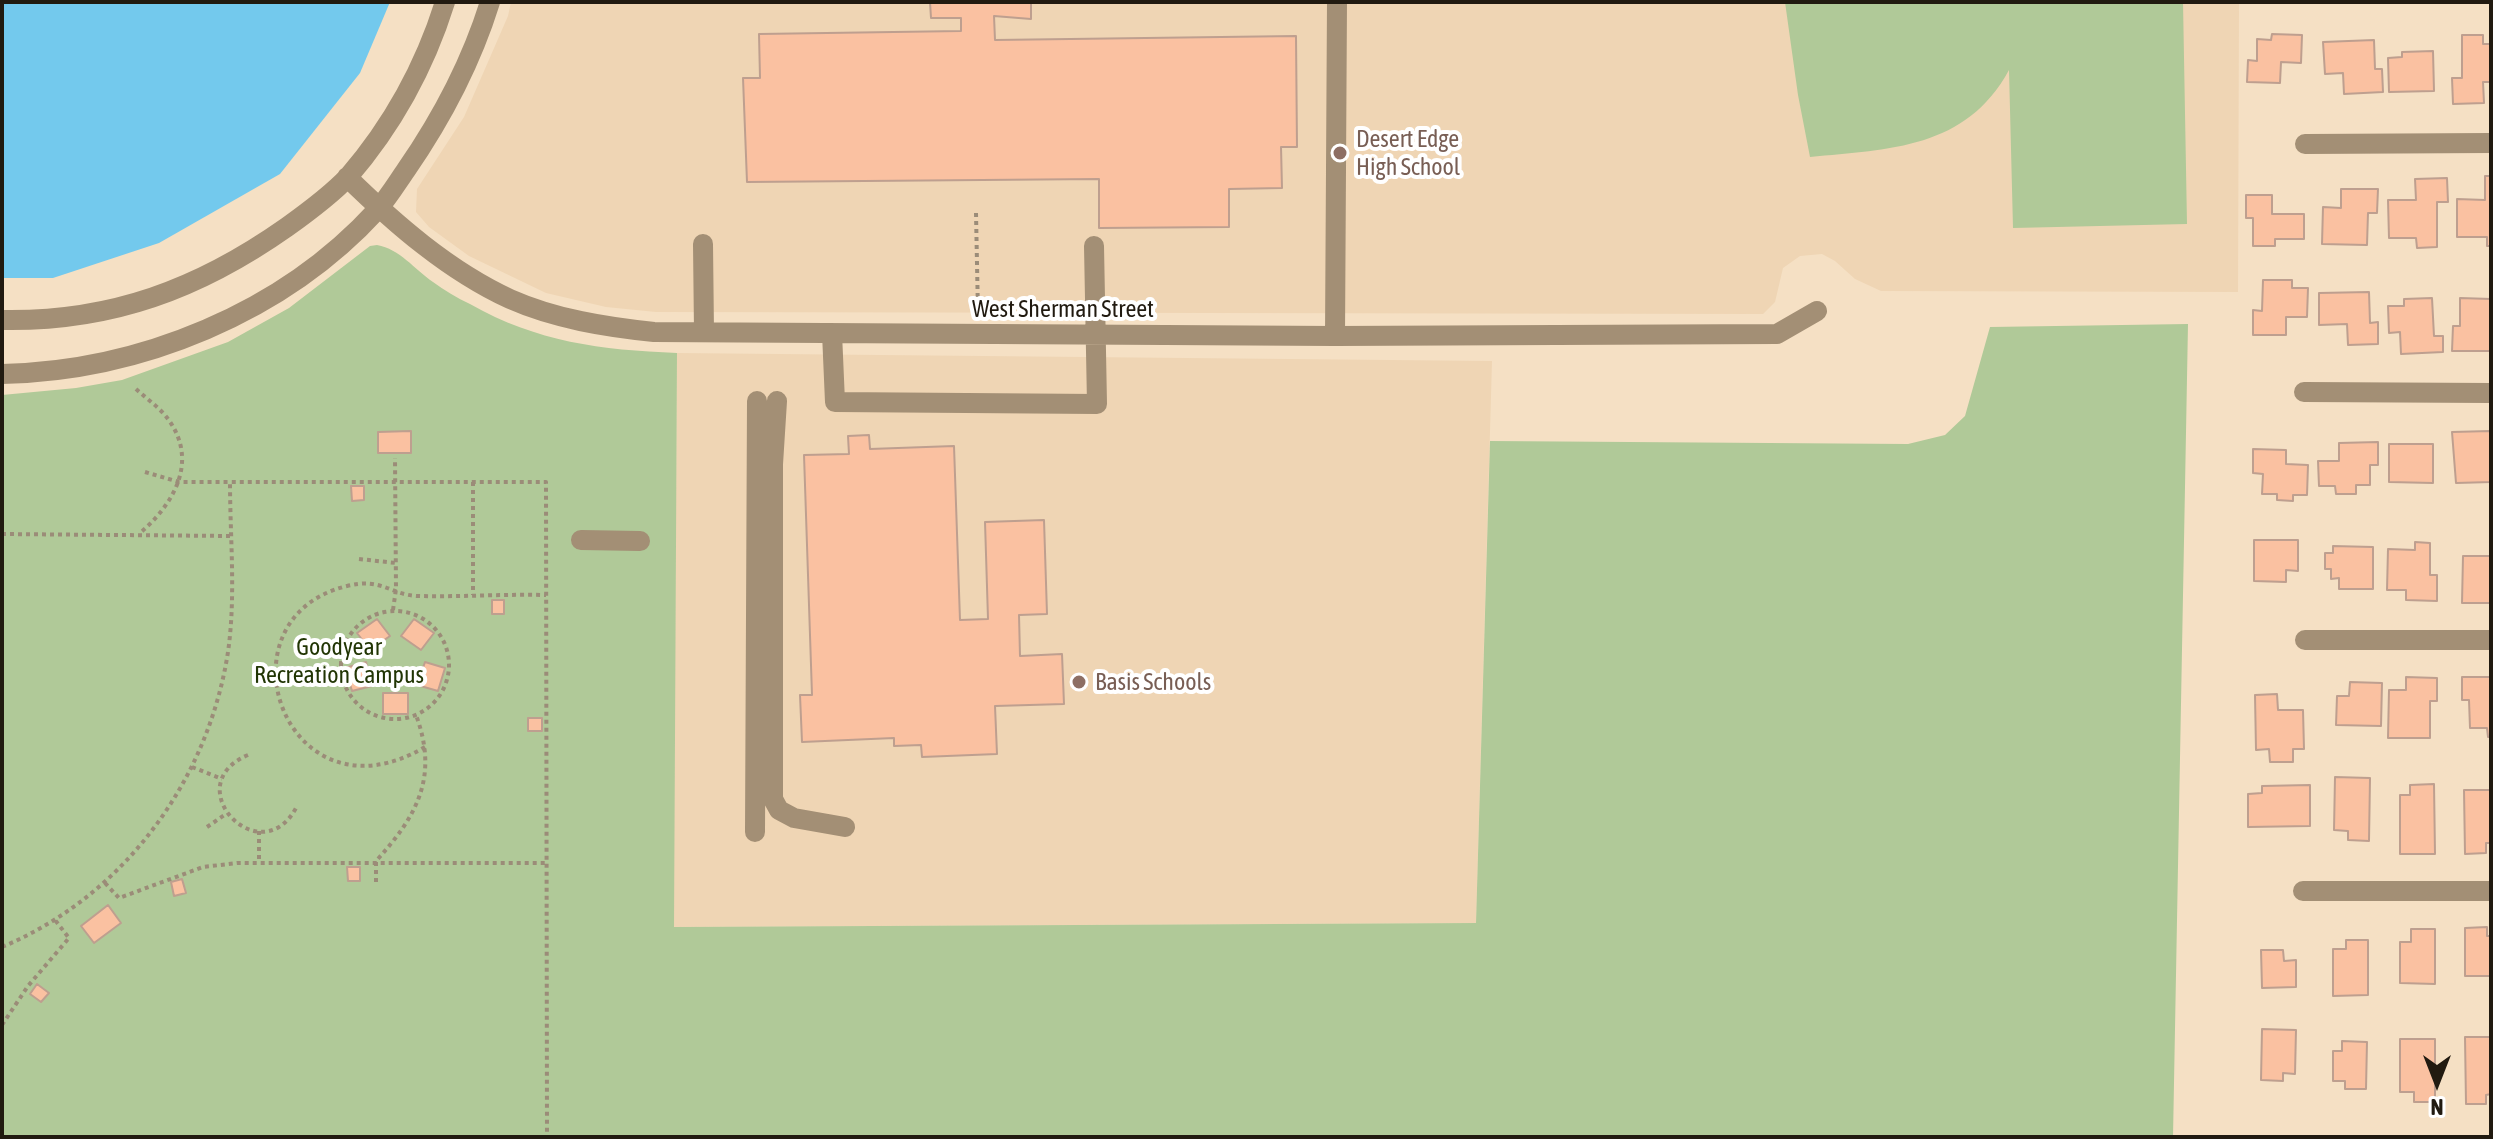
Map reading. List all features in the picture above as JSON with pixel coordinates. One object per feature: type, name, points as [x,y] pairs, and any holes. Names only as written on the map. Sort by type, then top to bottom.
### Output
[{"type":"street","points":[[2,320],[54,318],[131,305],[241,259],[314,207],[347,177],[401,102],[428,52],[445,2]]},
{"type":"street","points":[[2,374],[46,373],[86,367],[135,355],[217,326],[285,286],[342,244],[379,208],[428,138],[456,89],[490,2]]},
{"type":"street","points":[[1335,336],[1337,2]]},
{"type":"street","points":[[2305,144],[2491,143]]},
{"type":"street","name":"West Sherman Street","points":[[347,177],[379,208],[479,283],[513,300],[606,327],[654,332],[1335,336],[1777,334],[1817,311]]},
{"type":"street","points":[[703,244],[704,332]]},
{"type":"street","points":[[832,333],[835,402],[1097,404],[1094,246]]},
{"type":"street","points":[[2304,392],[2491,393]]},
{"type":"street","points":[[755,832],[767,401],[773,480],[773,799],[779,810],[794,818],[845,827]]},
{"type":"street","points":[[581,540],[640,541]]},
{"type":"street","points":[[2305,640],[2491,640]]},
{"type":"street","points":[[2303,891],[2491,891]]},
{"type":"path","points":[[976,213],[979,334]]},
{"type":"path","points":[[136,389],[167,417],[182,454],[179,482],[163,511],[138,534]]},
{"type":"path","points":[[393,610],[396,589],[395,458]]},
{"type":"path","points":[[339,471],[339,481]]},
{"type":"path","points":[[145,472],[179,482],[546,482],[547,1137]]},
{"type":"path","points":[[2,947],[55,920],[105,883],[151,831],[192,767],[217,704],[228,650],[230,536],[224,472]]},
{"type":"path","points":[[256,472],[256,482]]},
{"type":"path","points":[[284,472],[284,482]]},
{"type":"path","points":[[310,472],[310,482]]},
{"type":"path","points":[[470,472],[474,481]]},
{"type":"path","points":[[473,595],[474,481],[478,472]]},
{"type":"path","points":[[2,534],[230,536]]},
{"type":"path","points":[[359,559],[396,563]]},
{"type":"path","points":[[425,747],[399,760],[373,766],[348,764],[324,757],[292,730],[277,693],[277,653],[286,631],[303,610],[322,596],[350,585],[366,583],[416,596],[546,595]]},
{"type":"path","points":[[393,610],[416,614],[433,625],[444,641],[449,657],[448,676],[441,695],[429,708],[416,715],[389,720],[370,714],[349,695],[342,673],[343,651],[350,635],[375,614],[393,610]]},
{"type":"path","points":[[376,882],[376,861],[402,831],[415,808],[425,775],[425,747],[416,715]]},
{"type":"path","points":[[248,755],[232,764],[222,779],[220,797],[226,814],[242,828],[259,831],[284,823],[296,808]]},
{"type":"path","points":[[192,767],[222,779]]},
{"type":"path","points":[[207,827],[226,814]]},
{"type":"path","points":[[259,831],[259,862]]},
{"type":"path","points":[[105,883],[119,898],[203,867],[259,862],[547,863]]},
{"type":"path","points":[[2,1025],[28,986],[69,938],[55,920]]},
{"type":"shaded area","name":"Desert Edge High School","points":[[511,2],[2239,2],[2238,292],[1881,291],[1855,279],[1822,254],[1800,256],[1783,268],[1775,302],[1763,314],[656,312],[606,307],[546,293],[469,256],[429,227],[416,212],[417,189],[464,117],[508,16]]},
{"type":"shaded area","name":"Basis Schools","points":[[677,353],[1492,361],[1476,923],[673,927]]},
{"type":"green space","points":[[1785,2],[2183,2],[2187,224],[2013,228],[2009,70],[1991,96],[1971,116],[1948,130],[1897,147],[1810,157]]},
{"type":"green space","name":"Goodyear Recreation Campus","points":[[377,245],[400,255],[455,297],[520,327],[570,342],[677,353],[674,927],[1476,923],[1490,441],[1908,444],[1945,435],[1965,416],[1990,327],[2188,324],[2173,1137],[2,1137],[2,395],[122,380],[228,342],[289,308],[370,246]]},
{"type":"water","points":[[2,2],[390,2],[360,73],[280,174],[159,243],[53,278],[2,278]]},
{"type":"building","points":[[930,2],[1031,2],[1031,19],[994,16],[995,40],[1296,36],[1297,147],[1281,147],[1282,188],[1229,189],[1229,227],[1099,228],[1099,179],[747,182],[743,78],[760,78],[759,34],[961,31],[961,18],[931,18]]},
{"type":"building","points":[[2272,34],[2302,35],[2301,63],[2281,62],[2280,83],[2247,82],[2248,60],[2257,61],[2257,39],[2271,40]]},
{"type":"building","points":[[2462,35],[2483,35],[2483,44],[2491,44],[2491,82],[2483,82],[2484,103],[2453,104],[2452,78],[2462,78]]},
{"type":"building","points":[[2374,40],[2375,69],[2382,69],[2383,92],[2344,94],[2343,73],[2325,74],[2323,42]]},
{"type":"building","points":[[2433,51],[2434,91],[2389,92],[2388,58],[2402,57],[2402,52]]},
{"type":"building","points":[[2485,176],[2491,176],[2491,246],[2487,246],[2487,237],[2457,237],[2457,199],[2485,200]]},
{"type":"building","points":[[2447,178],[2448,202],[2437,202],[2437,247],[2417,248],[2416,238],[2389,238],[2388,200],[2416,200],[2415,179]]},
{"type":"building","points":[[2341,189],[2378,189],[2377,213],[2368,213],[2367,245],[2322,244],[2323,207],[2341,208]]},
{"type":"building","points":[[2246,195],[2272,195],[2272,214],[2304,214],[2304,239],[2275,239],[2275,246],[2253,246],[2253,218],[2246,218]]},
{"type":"building","points":[[2263,280],[2292,280],[2292,288],[2308,288],[2307,317],[2286,317],[2286,335],[2253,335],[2253,310],[2262,311]]},
{"type":"building","points":[[2369,292],[2370,323],[2378,322],[2378,344],[2348,345],[2347,324],[2319,325],[2319,293]]},
{"type":"building","points":[[2432,298],[2434,336],[2443,336],[2443,352],[2401,354],[2400,332],[2389,333],[2388,306],[2404,306],[2404,299]]},
{"type":"building","points":[[2460,298],[2491,299],[2491,351],[2452,351],[2453,326],[2460,326]]},
{"type":"building","points":[[411,431],[411,453],[378,453],[378,432]]},
{"type":"building","points":[[2490,431],[2491,482],[2456,483],[2452,432]]},
{"type":"building","points":[[869,435],[870,449],[954,446],[960,620],[988,619],[985,522],[1044,520],[1047,614],[1019,615],[1020,656],[1062,654],[1064,704],[995,706],[997,754],[922,757],[921,745],[894,746],[894,738],[802,742],[800,695],[812,695],[804,455],[849,454],[848,436]]},
{"type":"building","points":[[2378,442],[2378,465],[2370,465],[2370,485],[2356,485],[2356,494],[2336,494],[2335,486],[2319,486],[2318,461],[2339,461],[2339,443]]},
{"type":"building","points":[[2389,444],[2433,444],[2433,483],[2389,482]]},
{"type":"building","points":[[2253,449],[2286,450],[2286,464],[2308,465],[2307,495],[2293,495],[2293,501],[2277,500],[2277,494],[2262,494],[2263,474],[2253,473]]},
{"type":"building","points":[[351,486],[364,486],[364,500],[352,501]]},
{"type":"building","points":[[2254,540],[2298,540],[2298,571],[2286,570],[2286,582],[2254,581]]},
{"type":"building","points":[[2415,542],[2430,543],[2430,575],[2437,575],[2437,601],[2406,600],[2406,590],[2387,590],[2388,549],[2415,550]]},
{"type":"building","points":[[2333,546],[2373,547],[2373,589],[2339,589],[2339,578],[2331,579],[2331,569],[2325,569],[2325,553],[2333,553]]},
{"type":"building","points":[[2463,556],[2490,556],[2491,603],[2462,603]]},
{"type":"building","points":[[492,600],[504,600],[504,614],[492,614]]},
{"type":"building","points":[[377,619],[390,636],[370,650],[357,633]]},
{"type":"building","points":[[414,619],[434,633],[421,650],[401,636]]},
{"type":"building","points":[[366,662],[372,686],[352,691],[345,668]]},
{"type":"building","points":[[425,662],[445,668],[438,691],[417,685]]},
{"type":"building","points":[[2406,677],[2437,678],[2437,701],[2430,701],[2430,738],[2388,738],[2389,690],[2406,690]]},
{"type":"building","points":[[2462,677],[2491,677],[2491,737],[2488,737],[2487,728],[2470,728],[2469,700],[2462,700]]},
{"type":"building","points":[[2350,682],[2382,683],[2381,726],[2336,725],[2337,696],[2349,696]]},
{"type":"building","points":[[383,693],[408,693],[408,714],[383,714]]},
{"type":"building","points":[[2277,694],[2278,710],[2303,710],[2304,749],[2293,749],[2293,762],[2270,762],[2269,749],[2256,750],[2255,695]]},
{"type":"building","points":[[528,718],[542,718],[542,731],[528,731]]},
{"type":"building","points":[[2335,777],[2370,778],[2369,841],[2348,840],[2348,831],[2334,830]]},
{"type":"building","points":[[2434,784],[2435,854],[2400,854],[2400,795],[2410,795],[2410,785]]},
{"type":"building","points":[[2310,785],[2310,826],[2248,827],[2248,794],[2262,793],[2262,786]]},
{"type":"building","points":[[2464,790],[2491,790],[2491,843],[2486,843],[2486,853],[2465,854]]},
{"type":"building","points":[[347,867],[360,867],[360,881],[348,881]]},
{"type":"building","points":[[182,879],[186,893],[174,896],[171,882]]},
{"type":"building","points":[[108,905],[121,923],[94,943],[81,926]]},
{"type":"building","points":[[2487,927],[2487,936],[2491,936],[2491,976],[2465,976],[2465,928]]},
{"type":"building","points":[[2411,929],[2435,929],[2435,984],[2400,983],[2400,942],[2411,942]]},
{"type":"building","points":[[2346,940],[2368,940],[2368,995],[2333,996],[2333,949],[2346,949]]},
{"type":"building","points":[[2261,950],[2283,950],[2284,961],[2296,960],[2296,987],[2262,988]]},
{"type":"building","points":[[37,984],[49,993],[41,1002],[30,994]]},
{"type":"building","points":[[2262,1029],[2296,1030],[2295,1074],[2283,1073],[2283,1081],[2261,1080]]},
{"type":"building","points":[[2465,1037],[2491,1037],[2491,1094],[2486,1095],[2486,1104],[2466,1104]]},
{"type":"building","points":[[2400,1039],[2435,1039],[2435,1102],[2414,1102],[2414,1092],[2400,1092]]},
{"type":"building","points":[[2342,1041],[2367,1042],[2366,1089],[2345,1089],[2345,1081],[2333,1081],[2333,1051],[2342,1051]]},
{"type":"place","name":"Desert Edge High School","points":[[1340,153]]},
{"type":"place","name":"Basis Schools","points":[[1079,682]]}]
